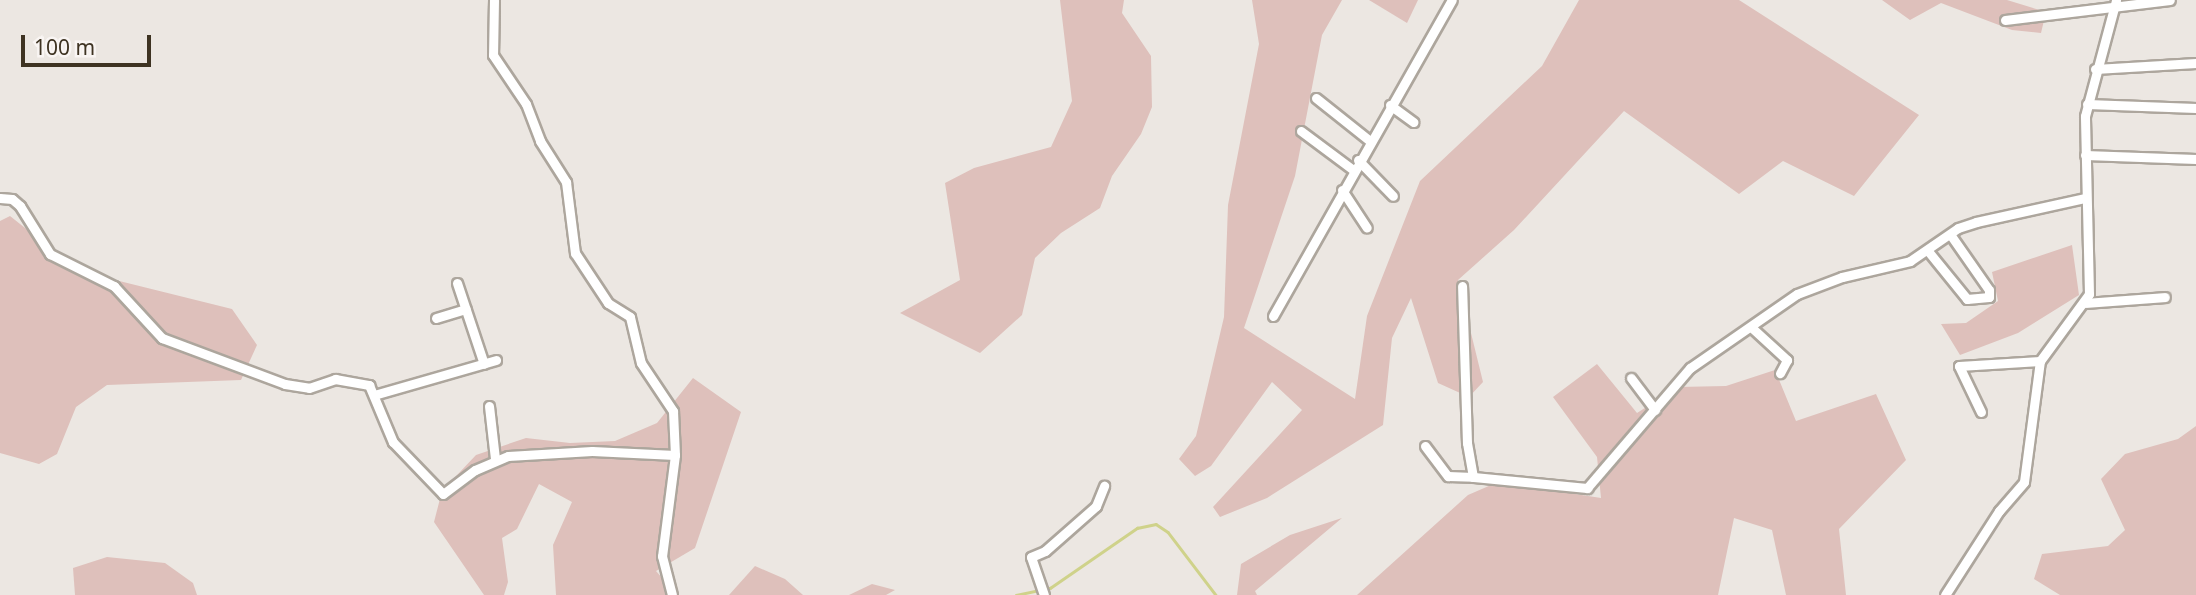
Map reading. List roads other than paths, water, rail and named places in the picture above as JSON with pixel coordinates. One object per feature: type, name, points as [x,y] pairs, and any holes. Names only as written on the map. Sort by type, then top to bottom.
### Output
[{"type":"street","points":[[494,0],[493,55],[526,104],[540,141],[566,182],[579,261],[608,303],[630,317],[641,363],[670,404],[675,455],[662,556],[672,595]]},
{"type":"street","points":[[1273,316],[1352,169],[1452,0]]},
{"type":"street","points":[[2005,20],[2115,3],[2170,0]]},
{"type":"street","points":[[1945,595],[2000,511],[2024,482],[2040,362],[2086,303],[2087,104],[2115,3]]},
{"type":"street","points":[[2095,69],[2196,63]]},
{"type":"street","points":[[1316,98],[1370,141]]},
{"type":"street","points":[[2087,104],[2196,108]]},
{"type":"street","points":[[1390,105],[1413,122]]},
{"type":"street","points":[[1301,131],[1352,169]]},
{"type":"street","points":[[2085,155],[2196,159]]},
{"type":"street","points":[[1358,160],[1392,196]]},
{"type":"street","points":[[1342,190],[1367,228]]},
{"type":"street","points":[[0,198],[12,199],[20,206],[50,254],[114,286],[162,338],[285,384],[309,387],[335,379],[365,382],[374,395],[393,442],[443,494],[495,459],[592,451],[675,455]]},
{"type":"street","points":[[1425,446],[1448,476],[1587,488],[1690,368],[1817,285],[1910,261],[1950,234],[1976,222],[2085,198]]},
{"type":"street","points":[[1928,251],[1967,299],[1989,297],[1989,290],[1950,234]]},
{"type":"street","points":[[457,283],[484,364]]},
{"type":"street","points":[[1462,286],[1467,443],[1473,477]]},
{"type":"street","points":[[2086,303],[2165,298]]},
{"type":"street","points":[[436,318],[466,309]]},
{"type":"street","points":[[1751,327],[1787,360],[1780,373]]},
{"type":"street","points":[[374,395],[496,360]]},
{"type":"street","points":[[1981,412],[1959,366],[2040,362]]},
{"type":"street","points":[[1631,379],[1655,410]]},
{"type":"street","points":[[489,406],[495,459]]},
{"type":"street","points":[[1044,595],[1031,557],[1045,551],[1096,506],[1104,486]]},
{"type":"waterway","points":[[1016,595],[1050,588],[1137,528],[1156,524],[1168,532],[1216,595]]}]
